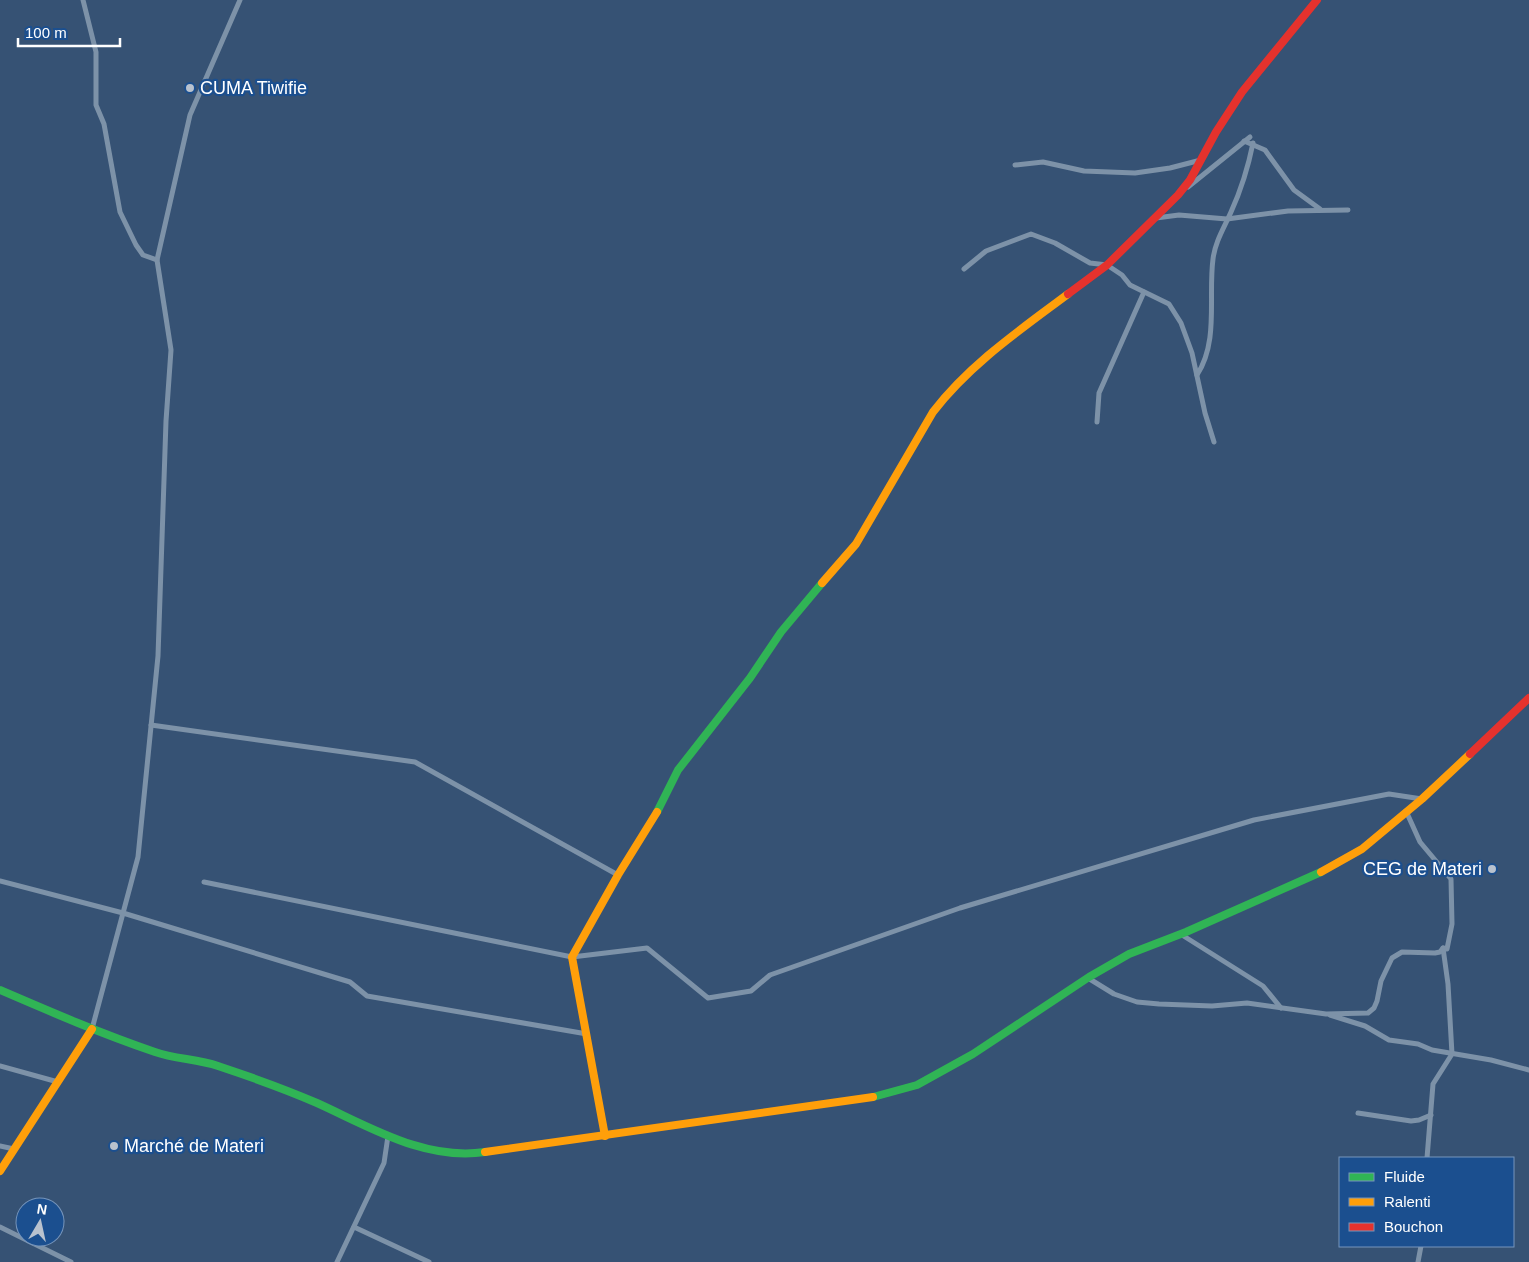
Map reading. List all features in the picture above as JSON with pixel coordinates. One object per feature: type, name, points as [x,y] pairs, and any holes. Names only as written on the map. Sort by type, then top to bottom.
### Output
[{"type":"main road","points":[[605,1136],[572,957],[618,875],[659,810],[678,770],[750,678],[781,632],[856,544],[933,412],[947,394],[1001,344],[1107,265],[1178,195],[1242,92],[1318,0]]},
{"type":"main road","points":[[0,990],[92,1029],[157,1053],[216,1065],[315,1102],[388,1136],[437,1152],[465,1155],[875,1097],[917,1085],[973,1054],[1088,978],[1129,954],[1314,876],[1362,849],[1422,799],[1529,698]]},
{"type":"main road","points":[[0,1171],[92,1029]]},
{"type":"street","points":[[83,0],[96,52],[96,105],[104,124],[120,212],[136,246],[143,254],[157,260]]},
{"type":"street","points":[[92,1029],[138,857],[158,656],[166,421],[171,350],[157,260],[190,115],[240,0]]},
{"type":"street","points":[[1178,195],[1250,137]]},
{"type":"street","points":[[1244,141],[1253,143],[1264,150],[1294,190],[1321,209]]},
{"type":"street","points":[[1197,375],[1202,367],[1210,335],[1213,258],[1217,242],[1248,170],[1253,143]]},
{"type":"street","points":[[1014,166],[1043,162],[1084,171],[1136,173],[1170,168],[1202,159]]},
{"type":"street","points":[[1153,218],[1179,215],[1227,219],[1321,209],[1348,210]]},
{"type":"street","points":[[964,269],[986,251],[1031,234],[1055,243],[1090,263],[1107,265],[1122,275],[1130,285],[1169,304],[1190,347],[1214,442]]},
{"type":"street","points":[[1096,422],[1099,393],[1144,292]]},
{"type":"street","points":[[151,725],[414,762],[618,875]]},
{"type":"street","points":[[204,882],[572,957],[647,948],[708,998],[752,991],[770,975],[960,908],[1254,820],[1390,794],[1422,799]]},
{"type":"street","points":[[1326,1014],[1368,1012],[1374,1008],[1381,981],[1392,958],[1402,952],[1440,952],[1443,948],[1447,949],[1452,924],[1451,879],[1420,842],[1406,811]]},
{"type":"street","points":[[0,881],[123,913],[350,982],[367,996],[587,1034]]},
{"type":"street","points":[[1179,934],[1263,986],[1281,1008]]},
{"type":"street","points":[[1427,1157],[1433,1084],[1452,1054],[1448,984],[1443,948]]},
{"type":"street","points":[[1088,978],[1100,988],[1137,1002],[1212,1006],[1247,1003],[1326,1014],[1365,1026],[1389,1040],[1418,1044],[1452,1054],[1491,1060],[1529,1070]]},
{"type":"street","points":[[0,1066],[58,1082]]},
{"type":"street","points":[[1358,1113],[1412,1121],[1431,1115]]},
{"type":"street","points":[[337,1262],[384,1164],[388,1136]]},
{"type":"street","points":[[0,1146],[14,1149]]},
{"type":"street","points":[[354,1226],[429,1262]]},
{"type":"street","points":[[0,1227],[71,1262]]},
{"type":"street","points":[[1418,1262],[1420,1247]]},
{"type":"traffic: fast","points":[[657,812],[678,770],[750,678],[781,632],[822,583]]},
{"type":"traffic: fast","points":[[873,1097],[917,1085],[973,1054],[1089,977],[1129,954],[1186,932],[1321,872]]},
{"type":"traffic: fast","points":[[0,990],[57,1015],[155,1052],[210,1064],[243,1074],[317,1103],[398,1140],[441,1152],[485,1152]]},
{"type":"traffic: slow","points":[[822,583],[856,544],[933,412],[947,395],[996,348],[1068,294]]},
{"type":"traffic: slow","points":[[1321,872],[1362,849],[1422,799],[1470,754]]},
{"type":"traffic: slow","points":[[605,1136],[572,957],[618,875],[657,812]]},
{"type":"traffic: slow","points":[[0,1171],[92,1029]]},
{"type":"traffic: slow","points":[[485,1152],[873,1097]]},
{"type":"traffic: jam","points":[[1068,294],[1107,265],[1178,195],[1190,180],[1216,132],[1242,92],[1317,0]]},
{"type":"traffic: jam","points":[[1470,754],[1529,698]]},
{"type":"place","name":"CUMA Tiwifie","points":[[190,88]]},
{"type":"place","name":"CEG de Materi","points":[[1492,869]]},
{"type":"place","name":"Marché de Materi","points":[[114,1146]]}]
